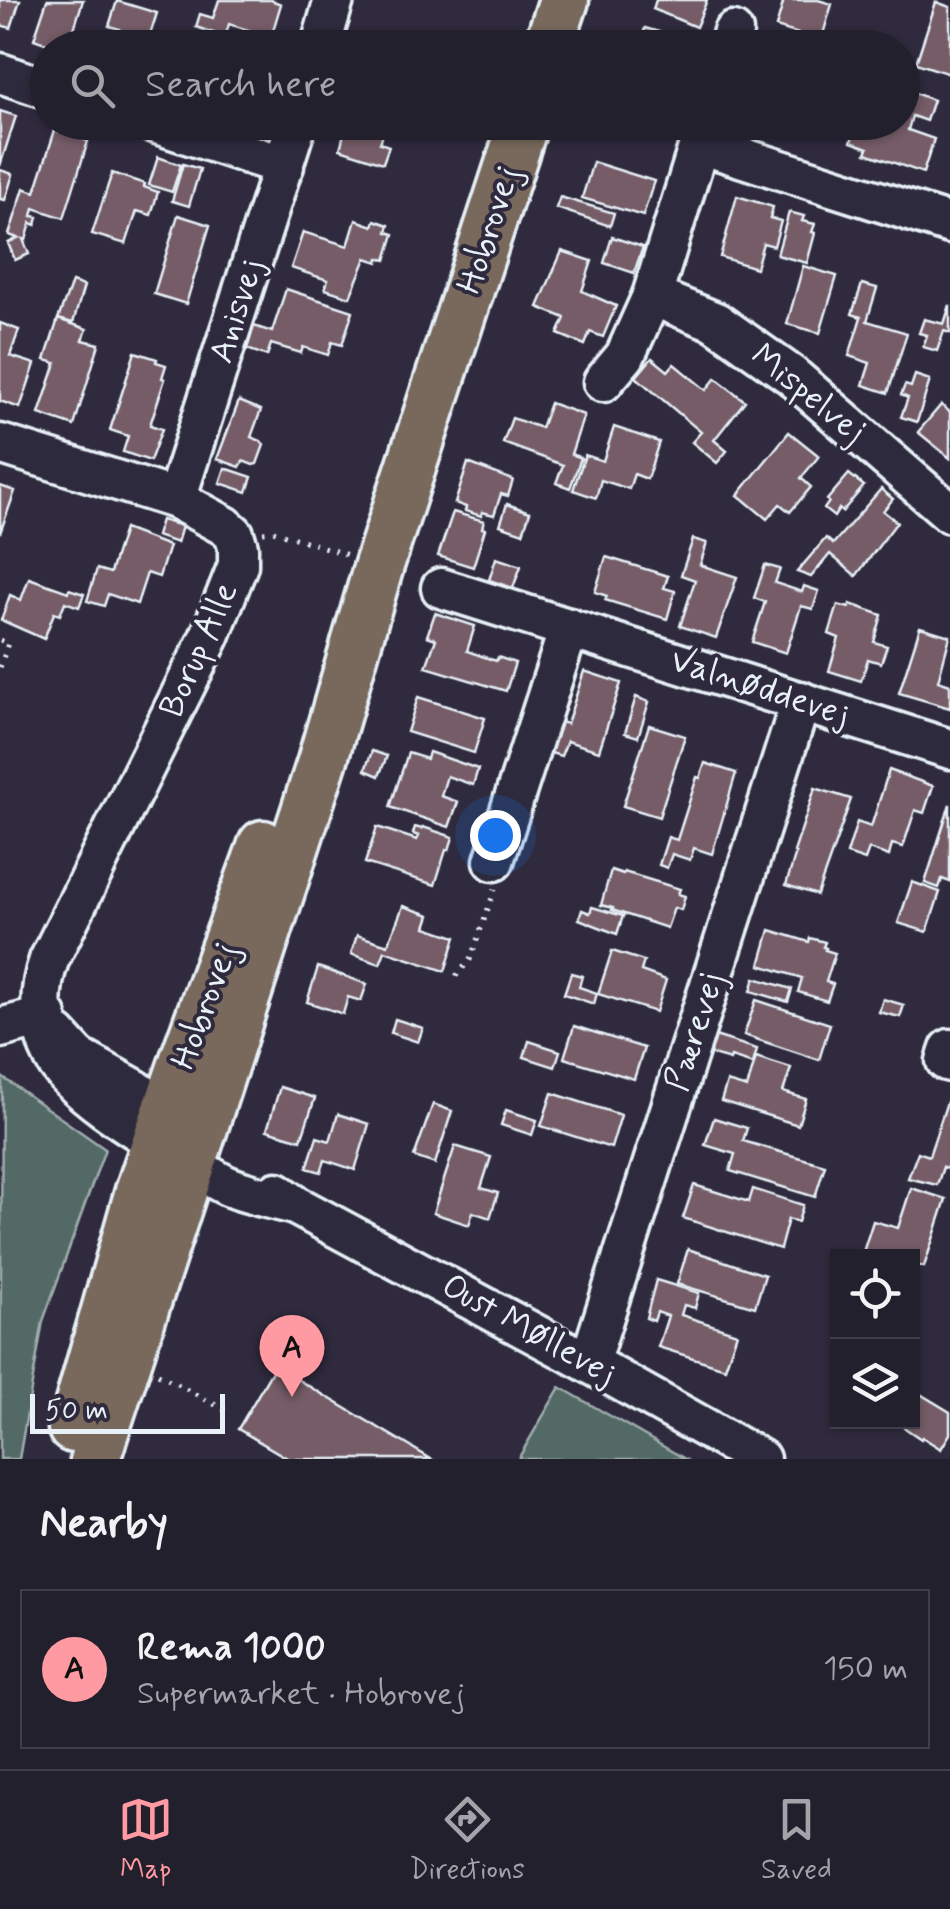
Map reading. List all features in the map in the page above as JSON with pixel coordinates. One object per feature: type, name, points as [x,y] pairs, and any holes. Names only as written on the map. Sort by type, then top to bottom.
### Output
[{"type":"main road","points":[[554,30],[564,0]]},
{"type":"main road","name":"Hobrovej","points":[[95,1459],[126,1363],[179,1139],[322,762],[379,565],[518,140]]},
{"type":"main road","name":"Hobrovej","points":[[64,1459],[140,1191],[179,1139]]},
{"type":"street","points":[[325,30],[334,0]]},
{"type":"street","points":[[0,73],[30,83]]},
{"type":"street","points":[[205,140],[284,166]]},
{"type":"street","name":"Anisvej","points":[[176,499],[292,140]]},
{"type":"street","points":[[603,382],[626,356],[652,296],[701,140]]},
{"type":"street","points":[[722,140],[950,224]]},
{"type":"street","name":"Mispelvej","points":[[652,296],[716,322],[791,376],[950,513]]},
{"type":"street","name":"Borup Alle","points":[[0,444],[176,499],[225,526],[236,538],[238,547],[238,564],[210,636],[49,960],[44,1008]]},
{"type":"street","name":"Valnøddevej","points":[[440,588],[950,749]]},
{"type":"street","points":[[494,861],[569,628]]},
{"type":"street","name":"Pærevej","points":[[589,1362],[801,700]]},
{"type":"street","points":[[0,1028],[44,1008],[59,1038],[78,1056],[134,1089],[179,1139]]},
{"type":"street","points":[[950,1048],[946,1061],[950,1062]]},
{"type":"street","name":"Oust Møllevej","points":[[179,1139],[228,1186],[295,1206],[589,1362],[760,1459]]},
{"type":"path","points":[[236,538],[273,531],[379,565]]},
{"type":"path","points":[[0,640],[8,643],[0,668]]},
{"type":"path","points":[[456,976],[470,960],[496,886],[494,861]]},
{"type":"path","points":[[126,1363],[159,1374],[225,1410]]},
{"type":"green space","points":[[2,1077],[105,1149],[43,1321],[19,1459],[0,1459]]},
{"type":"green space","points":[[560,1387],[685,1459],[518,1459]]},
{"type":"building","points":[[0,0],[20,0],[11,28],[0,25]]},
{"type":"building","points":[[47,0],[83,0],[74,30],[37,30]]},
{"type":"building","points":[[219,0],[271,0],[281,4],[273,30],[248,30],[229,24],[227,30],[196,27],[200,14],[213,18]]},
{"type":"building","points":[[656,0],[707,0],[696,27],[653,9]]},
{"type":"building","points":[[784,0],[832,4],[824,30],[776,27]]},
{"type":"building","points":[[117,1],[157,13],[152,30],[109,26]]},
{"type":"building","points":[[936,2],[950,7],[950,74],[920,64],[920,51]]},
{"type":"building","points":[[920,95],[933,100],[926,121],[920,119]]},
{"type":"building","points":[[0,111],[16,116],[0,166]]},
{"type":"building","points":[[920,134],[934,139],[923,173],[866,153],[868,148],[851,142],[920,140]]},
{"type":"building","points":[[52,140],[88,141],[64,218],[34,208],[36,225],[31,223],[26,240],[23,239],[29,254],[15,260],[8,243],[18,238],[9,235],[24,188],[35,192]]},
{"type":"building","points":[[342,140],[381,140],[389,146],[383,163],[340,149]]},
{"type":"building","points":[[158,157],[181,165],[172,192],[149,185]]},
{"type":"building","points":[[593,162],[654,181],[643,216],[582,198]]},
{"type":"building","points":[[183,164],[200,169],[189,206],[172,201]]},
{"type":"building","points":[[0,170],[13,174],[5,200],[0,199]]},
{"type":"building","points":[[112,173],[158,192],[151,215],[137,211],[126,244],[92,234]]},
{"type":"building","points":[[737,196],[773,207],[770,218],[781,221],[774,246],[763,243],[756,268],[720,257]]},
{"type":"building","points":[[560,197],[614,213],[610,226],[556,208]]},
{"type":"building","points":[[789,212],[815,224],[807,263],[777,255]]},
{"type":"building","points":[[178,215],[210,225],[186,304],[154,294]]},
{"type":"building","points":[[356,220],[373,226],[375,220],[389,225],[387,232],[394,234],[386,260],[366,258],[350,297],[325,289],[328,280],[291,268],[303,232],[348,246]]},
{"type":"building","points":[[612,237],[643,247],[634,273],[604,263]]},
{"type":"building","points":[[562,251],[592,261],[582,291],[616,306],[603,337],[590,332],[585,345],[558,334],[565,318],[538,307]]},
{"type":"building","points":[[803,266],[837,276],[820,333],[787,324]]},
{"type":"building","points":[[72,282],[84,286],[73,323],[58,319]]},
{"type":"building","points":[[862,284],[877,288],[867,321],[907,333],[888,393],[863,385],[870,363],[849,356],[861,317],[852,314]]},
{"type":"building","points":[[286,289],[353,311],[342,345],[332,342],[328,355],[303,347],[301,353],[271,344],[267,356],[247,349],[254,326],[272,332]]},
{"type":"building","points":[[950,305],[950,333],[944,331],[937,351],[923,347],[927,335],[919,333],[924,319],[944,324]]},
{"type":"building","points":[[58,319],[87,329],[83,340],[99,344],[74,426],[39,414],[56,363],[45,360]]},
{"type":"building","points":[[0,323],[19,330],[10,356],[35,364],[20,408],[0,401]]},
{"type":"building","points":[[135,352],[166,365],[150,425],[162,429],[150,461],[123,452],[128,436],[110,430]]},
{"type":"building","points":[[652,358],[668,371],[674,364],[706,390],[716,378],[745,401],[714,440],[727,451],[717,463],[692,442],[701,432],[636,377]]},
{"type":"building","points":[[915,375],[930,380],[917,422],[901,417],[908,398],[901,395],[905,385],[911,387]]},
{"type":"building","points":[[239,401],[261,410],[251,437],[264,445],[257,464],[243,461],[240,467],[217,459]]},
{"type":"building","points":[[550,403],[584,415],[571,454],[581,458],[570,488],[556,483],[563,465],[503,443],[512,418],[541,428]]},
{"type":"building","points":[[941,405],[950,412],[950,458],[918,432]]},
{"type":"building","points":[[614,427],[659,442],[647,479],[634,474],[629,489],[601,480],[596,498],[573,490],[585,455],[603,461]]},
{"type":"building","points":[[789,432],[819,456],[801,478],[811,487],[790,512],[780,504],[767,519],[738,495]]},
{"type":"building","points":[[468,463],[513,480],[508,496],[501,494],[494,515],[482,512],[481,516],[455,503]]},
{"type":"building","points":[[225,468],[252,477],[247,492],[220,483]]},
{"type":"building","points":[[849,474],[864,486],[834,517],[824,509],[827,500]]},
{"type":"building","points":[[0,486],[15,491],[0,533]]},
{"type":"building","points":[[881,489],[893,499],[883,511],[897,522],[856,576],[830,554],[811,577],[797,572],[826,538],[833,544]]},
{"type":"building","points":[[507,504],[530,512],[523,533],[500,525]]},
{"type":"building","points":[[453,512],[484,521],[473,567],[438,556]]},
{"type":"building","points":[[161,520],[182,526],[177,543],[156,536]]},
{"type":"building","points":[[124,529],[169,546],[159,577],[147,573],[137,604],[108,594],[104,606],[87,601],[97,569],[110,573]]},
{"type":"building","points":[[693,539],[707,543],[700,565],[737,577],[716,638],[680,626],[695,580],[681,575]]},
{"type":"building","points":[[606,557],[668,576],[664,588],[675,591],[667,619],[605,600],[607,596],[595,592]]},
{"type":"building","points":[[496,558],[521,566],[513,588],[489,580]]},
{"type":"building","points":[[765,565],[780,569],[775,583],[802,592],[804,586],[819,591],[813,609],[801,606],[786,653],[752,642],[765,602],[754,598]]},
{"type":"building","points":[[29,578],[84,594],[79,607],[65,602],[60,615],[54,613],[44,639],[1,620],[10,595],[21,600]]},
{"type":"building","points":[[850,604],[882,615],[874,642],[887,646],[881,663],[868,659],[861,681],[829,671],[839,638],[829,634],[838,605],[849,608]]},
{"type":"building","points":[[435,613],[475,626],[467,651],[515,663],[506,691],[426,667],[436,639],[427,636]]},
{"type":"building","points":[[920,627],[950,636],[938,681],[950,685],[950,708],[899,693]]},
{"type":"building","points":[[584,671],[621,683],[599,751],[567,741],[561,756],[547,752],[557,721],[567,724]]},
{"type":"building","points":[[418,697],[485,718],[474,753],[407,732]]},
{"type":"building","points":[[636,697],[649,702],[638,737],[625,733]]},
{"type":"building","points":[[649,725],[685,736],[659,817],[623,806]]},
{"type":"building","points":[[372,751],[387,756],[379,776],[365,770]]},
{"type":"building","points":[[429,752],[478,769],[473,785],[447,776],[441,796],[458,802],[449,827],[390,807],[408,753],[427,759]]},
{"type":"building","points":[[705,763],[736,773],[712,854],[694,848],[690,860],[672,854],[667,868],[659,865],[668,837],[677,840]]},
{"type":"building","points":[[889,770],[933,786],[924,813],[915,810],[903,847],[892,844],[889,856],[869,849],[865,860],[847,854],[857,822],[871,827]]},
{"type":"building","points":[[815,788],[851,799],[817,895],[786,885]]},
{"type":"building","points":[[950,804],[950,882],[942,879],[939,888],[925,883]]},
{"type":"building","points":[[377,827],[417,840],[419,836],[413,834],[415,827],[453,837],[435,885],[365,863]]},
{"type":"building","points":[[611,870],[680,889],[678,894],[685,896],[681,910],[674,908],[667,928],[601,905]]},
{"type":"building","points":[[912,882],[940,892],[927,932],[898,923]]},
{"type":"building","points":[[403,906],[430,915],[426,927],[456,937],[445,971],[385,951],[380,964],[351,954],[357,935],[388,945]]},
{"type":"building","points":[[592,907],[623,916],[617,934],[579,919],[582,910],[590,913]]},
{"type":"building","points":[[770,930],[809,942],[810,938],[825,942],[825,950],[835,953],[826,982],[833,984],[827,1001],[798,992],[802,978],[760,965]]},
{"type":"building","points":[[612,951],[644,961],[641,971],[666,980],[656,1012],[598,994]]},
{"type":"building","points":[[318,967],[367,984],[361,1001],[348,997],[343,1014],[307,1002]]},
{"type":"building","points":[[571,973],[582,976],[579,987],[597,993],[594,1004],[564,994]]},
{"type":"building","points":[[755,978],[792,989],[788,1002],[751,991]]},
{"type":"building","points":[[883,999],[904,1005],[900,1017],[879,1012]]},
{"type":"building","points":[[756,1000],[830,1024],[819,1060],[744,1035]]},
{"type":"building","points":[[395,1019],[423,1028],[418,1042],[391,1033]]},
{"type":"building","points":[[574,1026],[644,1048],[634,1079],[564,1058]]},
{"type":"building","points":[[715,1036],[757,1049],[753,1064],[709,1054]]},
{"type":"building","points":[[529,1041],[560,1051],[555,1067],[524,1057]]},
{"type":"building","points":[[756,1057],[791,1068],[783,1092],[806,1099],[798,1125],[721,1101],[727,1082],[747,1088]]},
{"type":"building","points":[[280,1087],[315,1098],[301,1140],[267,1130]]},
{"type":"building","points":[[552,1093],[621,1115],[611,1148],[541,1126]]},
{"type":"building","points":[[947,1102],[950,1170],[943,1167],[937,1185],[908,1178],[918,1152],[929,1156]]},
{"type":"building","points":[[433,1104],[452,1111],[435,1164],[414,1157]]},
{"type":"building","points":[[506,1110],[537,1120],[532,1135],[501,1125]]},
{"type":"building","points":[[338,1114],[369,1124],[355,1170],[325,1160],[321,1172],[307,1168],[317,1137],[330,1141]]},
{"type":"building","points":[[714,1118],[747,1128],[743,1141],[825,1165],[815,1197],[730,1171],[735,1154],[705,1145]]},
{"type":"building","points":[[455,1146],[491,1157],[481,1188],[498,1193],[490,1218],[473,1212],[469,1225],[433,1213]]},
{"type":"building","points":[[694,1185],[749,1202],[753,1189],[803,1205],[798,1222],[788,1219],[780,1249],[683,1218]]},
{"type":"building","points":[[911,1188],[946,1199],[924,1267],[920,1266],[920,1249],[864,1249],[873,1221],[898,1228]]},
{"type":"building","points":[[688,1249],[765,1275],[755,1307],[677,1284]]},
{"type":"building","points":[[656,1280],[699,1293],[695,1308],[684,1305],[681,1315],[737,1333],[725,1368],[658,1347],[668,1316],[657,1312],[654,1321],[646,1318]]},
{"type":"building","points":[[275,1366],[431,1459],[289,1459],[238,1429]]},
{"type":"building","points":[[920,1394],[950,1412],[950,1434],[941,1449],[906,1429],[920,1429]]},
{"type":"place","name":"Rema 1000","points":[[292,1397]]}]
